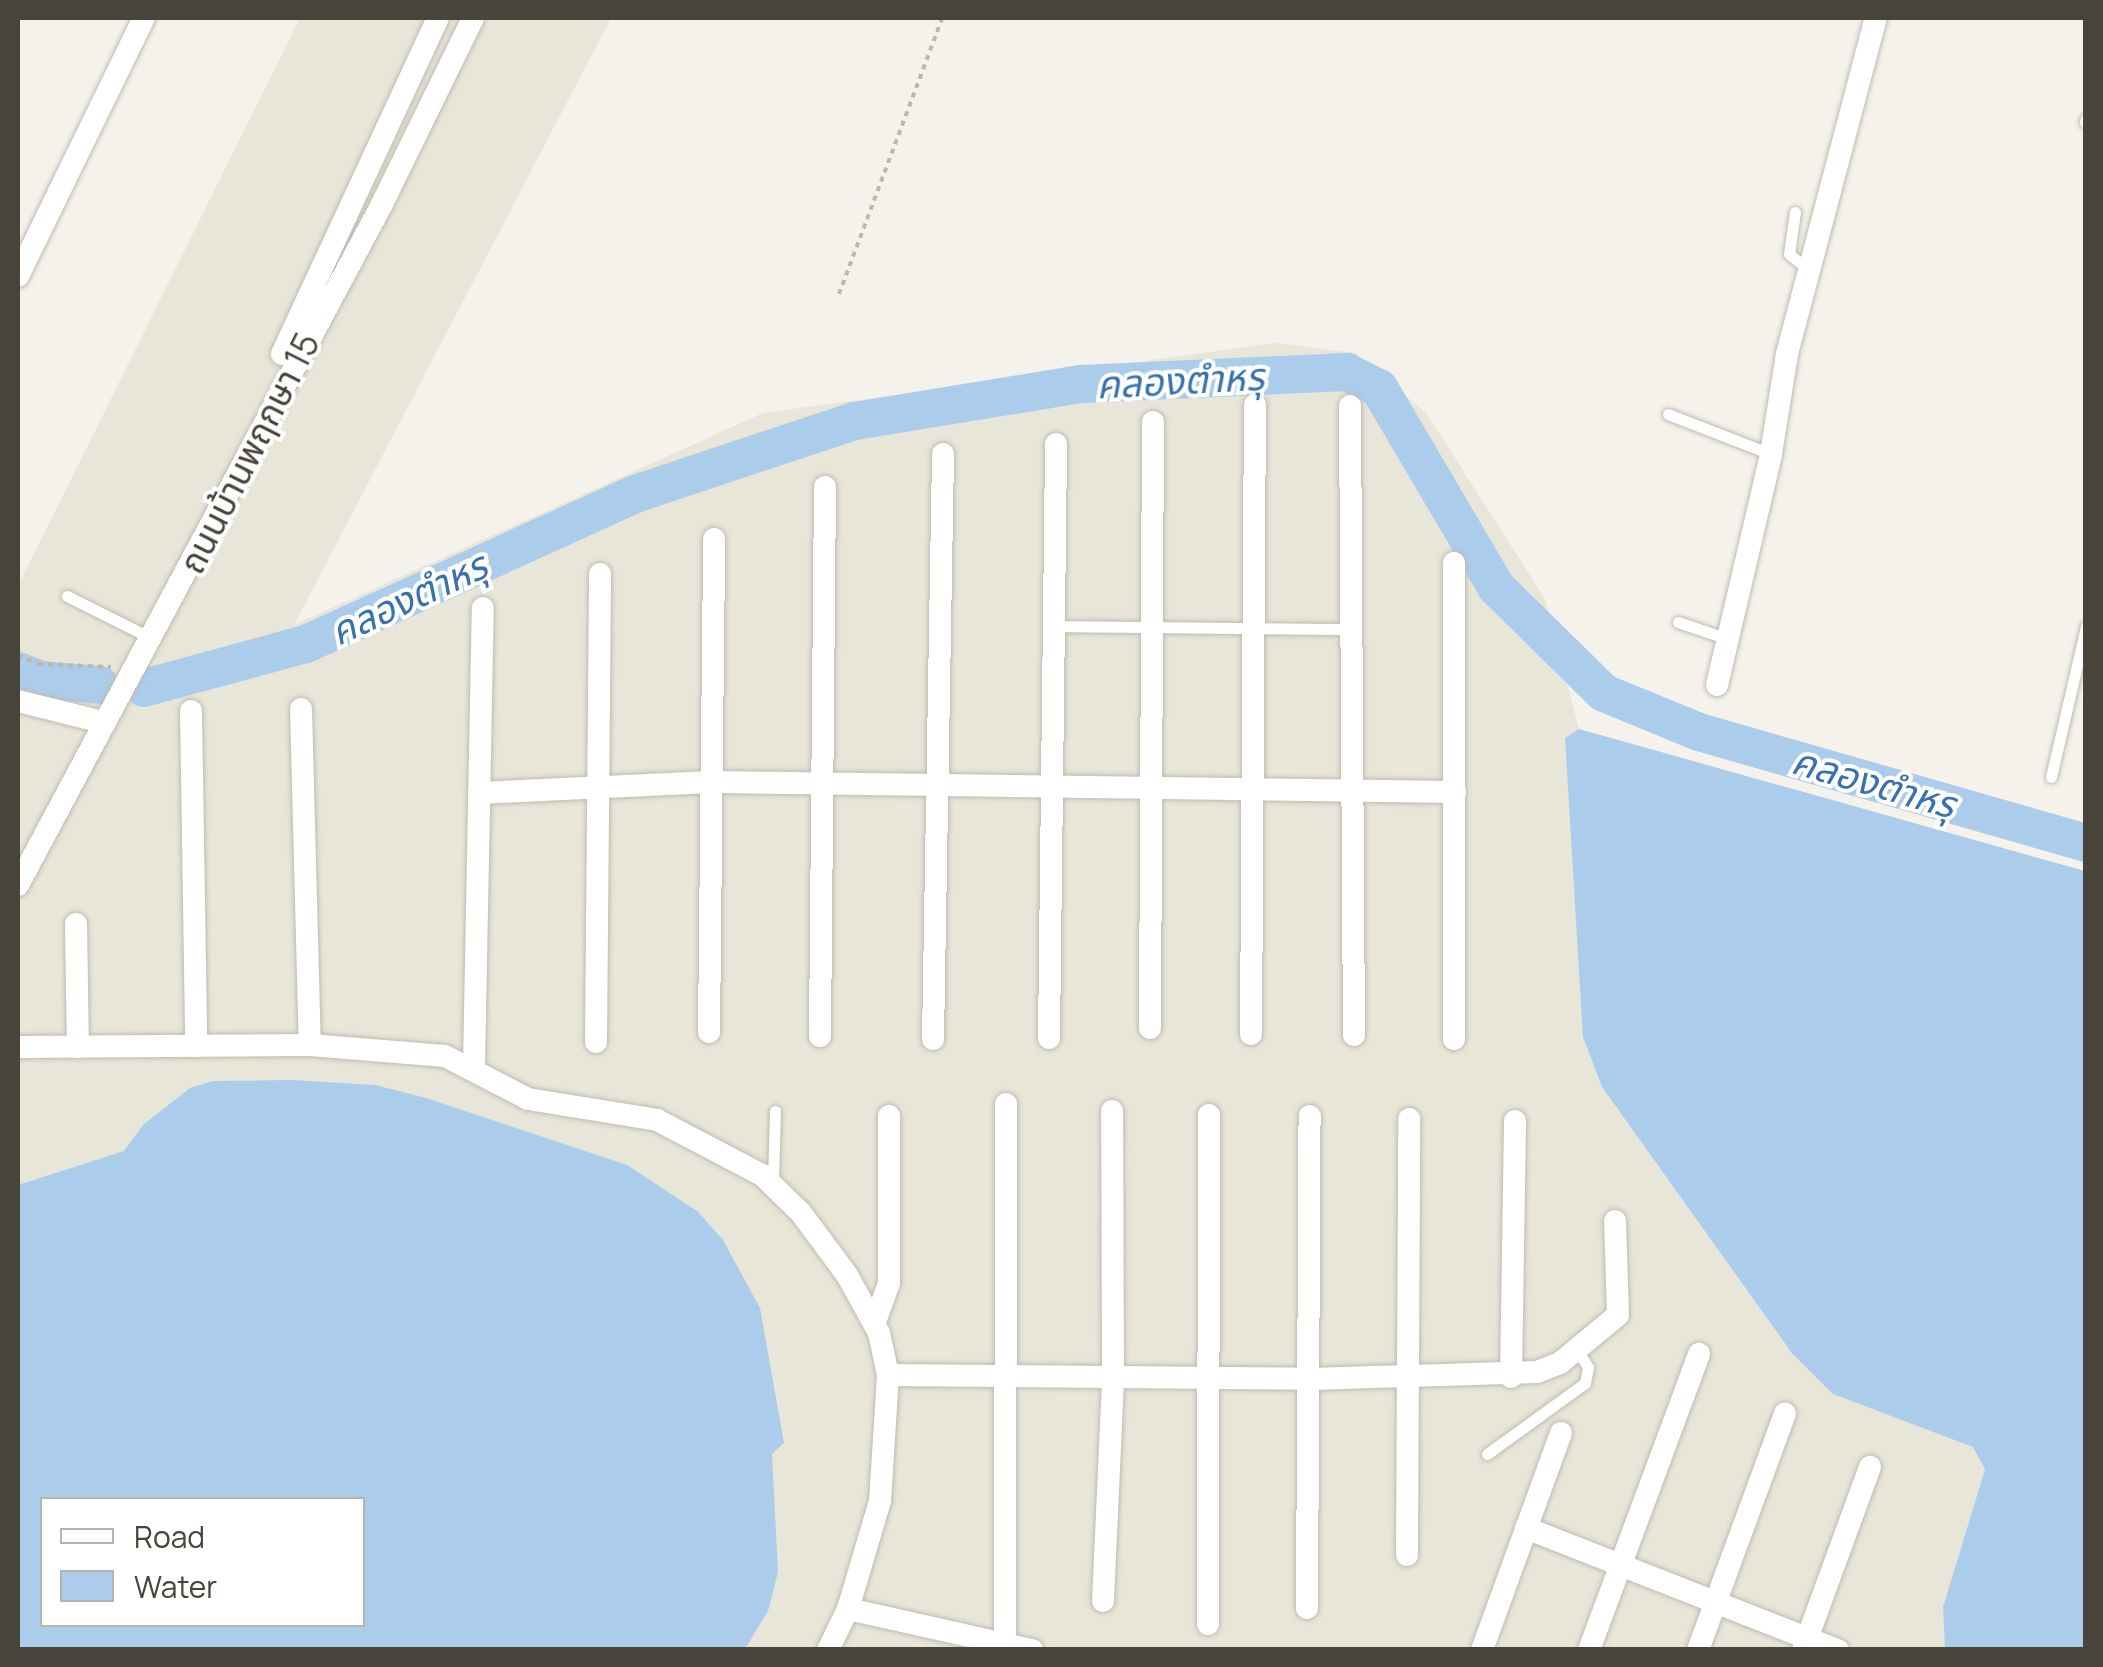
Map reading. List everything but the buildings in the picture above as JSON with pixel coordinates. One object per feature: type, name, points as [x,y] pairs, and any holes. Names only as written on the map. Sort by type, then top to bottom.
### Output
[{"type":"street","points":[[18,276],[144,18]]},
{"type":"street","name":"ถนนบ้านพฤกษา 15","points":[[18,885],[371,200],[438,18]]},
{"type":"street","name":"ถนนบ้านพฤกษา 15","points":[[18,857],[473,18]]},
{"type":"street","points":[[1717,685],[1771,454],[1808,269],[1876,18]]},
{"type":"street","points":[[1251,1034],[1255,405]]},
{"type":"street","points":[[1350,406],[1354,1035]]},
{"type":"street","points":[[1150,1028],[1153,422]]},
{"type":"street","points":[[1049,1038],[1056,444]]},
{"type":"street","points":[[934,1038],[942,454]]},
{"type":"street","points":[[820,1036],[825,488]]},
{"type":"street","points":[[709,1032],[714,540]]},
{"type":"street","points":[[1454,563],[1454,1039]]},
{"type":"street","points":[[596,1042],[600,574]]},
{"type":"street","points":[[474,1066],[483,608]]},
{"type":"street","points":[[18,701],[94,720]]},
{"type":"street","points":[[301,709],[310,1045]]},
{"type":"street","points":[[191,712],[196,1046]]},
{"type":"street","points":[[479,792],[711,782],[1455,792]]},
{"type":"street","points":[[76,924],[78,1047]]},
{"type":"street","points":[[18,1046],[402,1048],[474,1066],[528,1098],[657,1120],[707,1141],[773,1186],[802,1213],[875,1322],[888,1375],[880,1501],[848,1609],[828,1650]]},
{"type":"street","points":[[1004,1642],[1006,1104]]},
{"type":"street","points":[[1103,1601],[1113,1378],[1112,1111]]},
{"type":"street","points":[[1208,1624],[1209,1114]]},
{"type":"street","points":[[875,1322],[889,1282],[889,1116]]},
{"type":"street","points":[[1307,1608],[1312,1378],[1310,1116]]},
{"type":"street","points":[[1407,1555],[1409,1119]]},
{"type":"street","points":[[1511,1377],[1515,1121]]},
{"type":"street","points":[[888,1375],[1511,1377],[1577,1350],[1618,1314],[1615,1222]]},
{"type":"street","points":[[1588,1650],[1699,1354]]},
{"type":"street","points":[[1698,1650],[1785,1413]]},
{"type":"street","points":[[1482,1650],[1561,1433]]},
{"type":"street","points":[[1805,1643],[1870,1467]]},
{"type":"street","points":[[1526,1528],[1716,1601],[1805,1643],[1838,1650]]},
{"type":"street","points":[[848,1609],[946,1640],[1004,1642],[1032,1650]]},
{"type":"lane","points":[[1794,212],[1789,254],[1808,269]]},
{"type":"lane","points":[[1668,414],[1771,454]]},
{"type":"lane","points":[[68,596],[141,633]]},
{"type":"lane","points":[[1678,622],[1728,639]]},
{"type":"lane","points":[[1053,626],[1352,629]]},
{"type":"lane","points":[[2051,777],[2086,626]]},
{"type":"lane","points":[[773,1186],[776,1112]]},
{"type":"lane","points":[[1487,1454],[1585,1383],[1588,1367],[1577,1350]]},
{"type":"path","points":[[840,294],[942,18]]},
{"type":"path","points":[[18,654],[38,664],[122,669]]},
{"type":"shaded area","points":[[300,18],[611,18],[294,625],[763,413],[1276,343],[1355,353],[1427,414],[1545,599],[1579,729],[1583,1037],[1602,1087],[1790,1351],[1973,1447],[1985,1468],[1943,1607],[1945,1649],[18,1649],[18,586]]},
{"type":"water","points":[[1579,729],[2085,871],[2085,1649],[1945,1649],[1943,1607],[1985,1469],[1973,1447],[1833,1394],[1791,1352],[1602,1087],[1583,1037],[1565,738]]},
{"type":"water","points":[[213,1081],[375,1085],[426,1098],[627,1165],[697,1211],[723,1240],[760,1308],[784,1443],[772,1454],[778,1572],[768,1611],[745,1649],[18,1649],[18,1185],[124,1151],[144,1124],[190,1088]]},
{"type":"waterway","name":"คลองตำหรุ","points":[[144,688],[306,644],[635,494],[855,421],[1082,384],[1347,372],[1379,388],[1496,587],[1604,693],[1699,732],[2086,843]]},
{"type":"waterway","name":"คลองตำหรุ","points":[[18,671],[41,680],[100,685]]}]
